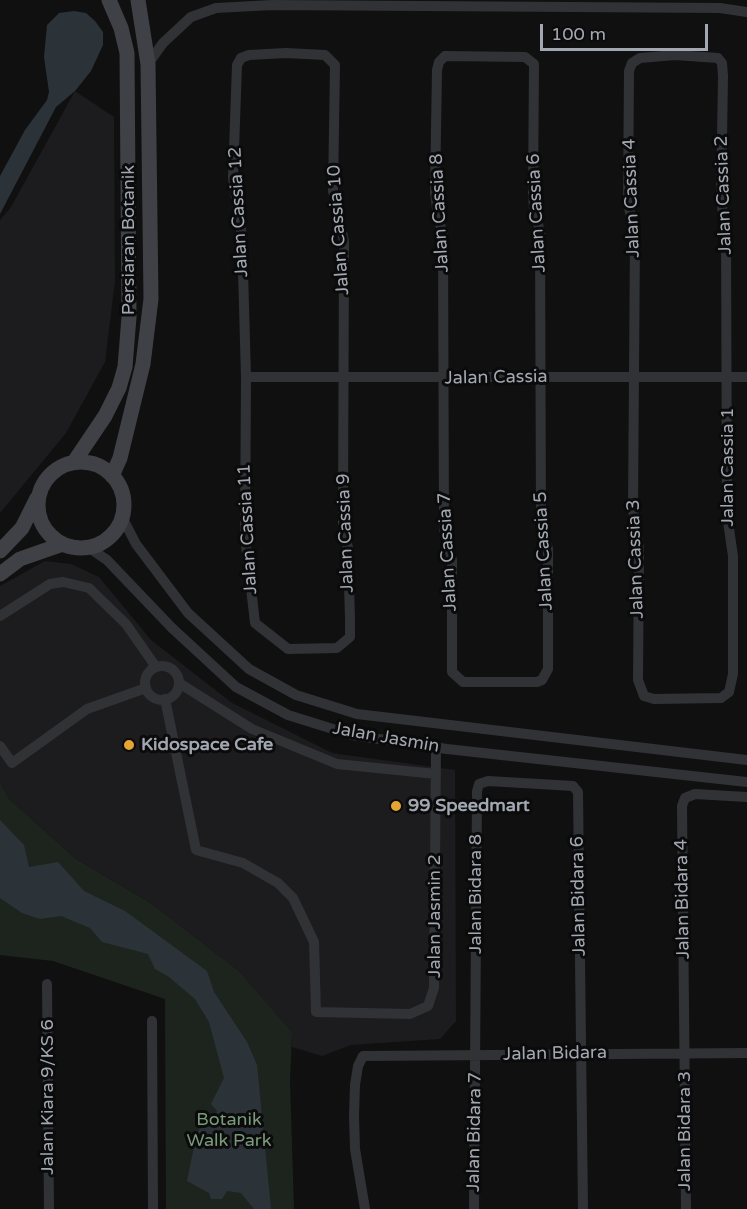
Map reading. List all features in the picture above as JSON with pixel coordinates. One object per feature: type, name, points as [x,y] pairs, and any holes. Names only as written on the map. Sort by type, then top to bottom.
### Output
[{"type":"main road","points":[[111,5],[137,0]]},
{"type":"main road","name":"Persiaran Botanik","points":[[112,476],[120,458],[143,364],[151,299],[148,64],[137,0]]},
{"type":"main road","name":"Persiaran Botanik","points":[[74,462],[105,416],[125,367],[129,317],[127,53],[111,5]]},
{"type":"main road","points":[[0,551],[22,528],[40,492],[52,472],[74,462],[88,462],[101,467],[112,476],[122,495],[122,517],[109,537],[88,547],[63,544],[52,537],[39,517],[40,492]]},
{"type":"main road","points":[[0,574],[20,559],[63,544]]},
{"type":"street","points":[[148,64],[163,43],[190,17],[216,8],[272,4],[720,8],[747,12]]},
{"type":"street","name":"Jalan Cassia 10","points":[[286,53],[325,55],[335,65],[333,191],[344,241],[345,377]]},
{"type":"street","name":"Jalan Cassia 12","points":[[246,377],[242,236],[233,178],[237,65],[241,58],[249,55],[286,53]]},
{"type":"street","name":"Jalan Cassia 2","points":[[675,55],[711,56],[722,63],[721,200],[726,233],[728,377]]},
{"type":"street","name":"Jalan Cassia 4","points":[[633,378],[635,233],[628,204],[629,71],[632,63],[640,58],[675,55]]},
{"type":"street","name":"Jalan Cassia 8","points":[[445,379],[443,235],[435,192],[437,70],[439,62],[445,56],[487,56]]},
{"type":"street","name":"Jalan Cassia 6","points":[[487,56],[525,57],[534,64],[533,193],[534,209],[540,232],[540,377]]},
{"type":"street","name":"Jalan Cassia","points":[[246,377],[445,379],[747,377]]},
{"type":"street","name":"Jalan Cassia 11","points":[[246,377],[243,503],[255,623],[288,649],[303,649]]},
{"type":"street","name":"Jalan Cassia 9","points":[[303,649],[337,648],[350,637],[348,548],[343,523],[345,377]]},
{"type":"street","name":"Jalan Cassia 5","points":[[499,683],[537,682],[542,680],[548,669],[548,549],[541,525],[540,377]]},
{"type":"street","name":"Jalan Cassia 1","points":[[687,699],[722,698],[729,692],[733,674],[733,556],[727,515],[728,377]]},
{"type":"street","name":"Jalan Cassia 3","points":[[633,378],[633,510],[639,549],[638,680],[644,696],[687,699]]},
{"type":"street","name":"Jalan Cassia 7","points":[[445,379],[444,529],[452,560],[452,672],[463,682],[499,683]]},
{"type":"street","name":"Jalan Jasmin","points":[[122,517],[136,544],[189,614],[249,669],[296,695],[357,714],[747,760]]},
{"type":"street","name":"Jalan Jasmin","points":[[88,547],[107,560],[172,628],[236,687],[288,715],[352,735],[436,747],[747,782]]},
{"type":"street","points":[[0,616],[50,584],[63,582],[89,588],[126,624],[156,667]]},
{"type":"street","points":[[179,683],[173,696],[165,699],[152,696],[146,688],[146,677],[156,667],[163,666],[173,670],[179,683],[252,729],[337,764],[436,774]]},
{"type":"street","points":[[0,746],[12,763],[87,709],[146,688]]},
{"type":"street","name":"Jalan Jasmin 2","points":[[165,699],[196,850],[243,863],[278,883],[293,898],[314,942],[316,1012],[410,1014],[428,1006],[434,988],[436,747]]},
{"type":"street","name":"Jalan Bidara 8","points":[[476,1055],[477,791],[479,784],[488,781],[529,783]]},
{"type":"street","name":"Jalan Bidara 6","points":[[529,783],[573,786],[578,792],[583,1209]]},
{"type":"street","name":"Jalan Bidara 4","points":[[685,1053],[682,806],[684,798],[695,794],[742,797]]},
{"type":"street","name":"Jalan Kiara 9/KS 6","points":[[47,984],[49,1209]]},
{"type":"street","points":[[152,1021],[153,1209]]},
{"type":"street","name":"Jalan Bidara 3","points":[[685,1053],[686,1209]]},
{"type":"street","name":"Jalan Bidara","points":[[365,1209],[355,1149],[354,1116],[354,1085],[358,1066],[363,1056],[747,1053]]},
{"type":"street","name":"Jalan Bidara 7","points":[[474,1209],[476,1055]]},
{"type":"shaded area","points":[[74,11],[86,13],[95,21],[103,32],[103,45],[91,71],[75,91],[56,107],[0,214],[0,176],[25,130],[47,100],[49,92],[44,57],[47,25],[59,13]]},
{"type":"shaded area","points":[[75,91],[114,117],[115,281],[105,362],[66,433],[0,513],[0,220],[11,207]]},
{"type":"shaded area","points":[[45,561],[71,564],[99,577],[151,640],[232,703],[332,753],[455,770],[456,1021],[440,1039],[351,1045],[322,1056],[292,1047],[292,1032],[239,971],[152,904],[76,859],[9,799],[0,782],[0,586]]},
{"type":"shaded area","points":[[0,820],[24,845],[29,867],[58,862],[84,891],[125,911],[207,971],[214,992],[247,1042],[257,1065],[271,1209],[254,1209],[241,1193],[227,1191],[222,1199],[211,1199],[209,1193],[187,1181],[196,1137],[199,1129],[213,1125],[217,1111],[211,1104],[224,1078],[209,1022],[195,999],[169,977],[155,969],[148,954],[102,942],[90,928],[61,916],[40,919],[22,913],[0,898]]},
{"type":"green space","name":"Botanik Walk Park","points":[[0,782],[9,799],[76,859],[152,904],[239,971],[292,1032],[290,1082],[294,1209],[166,1209],[165,999],[53,961],[0,955]]},
{"type":"place","name":"Kidospace Cafe","points":[[129,745]]},
{"type":"place","name":"99 Speedmart","points":[[396,806]]}]
